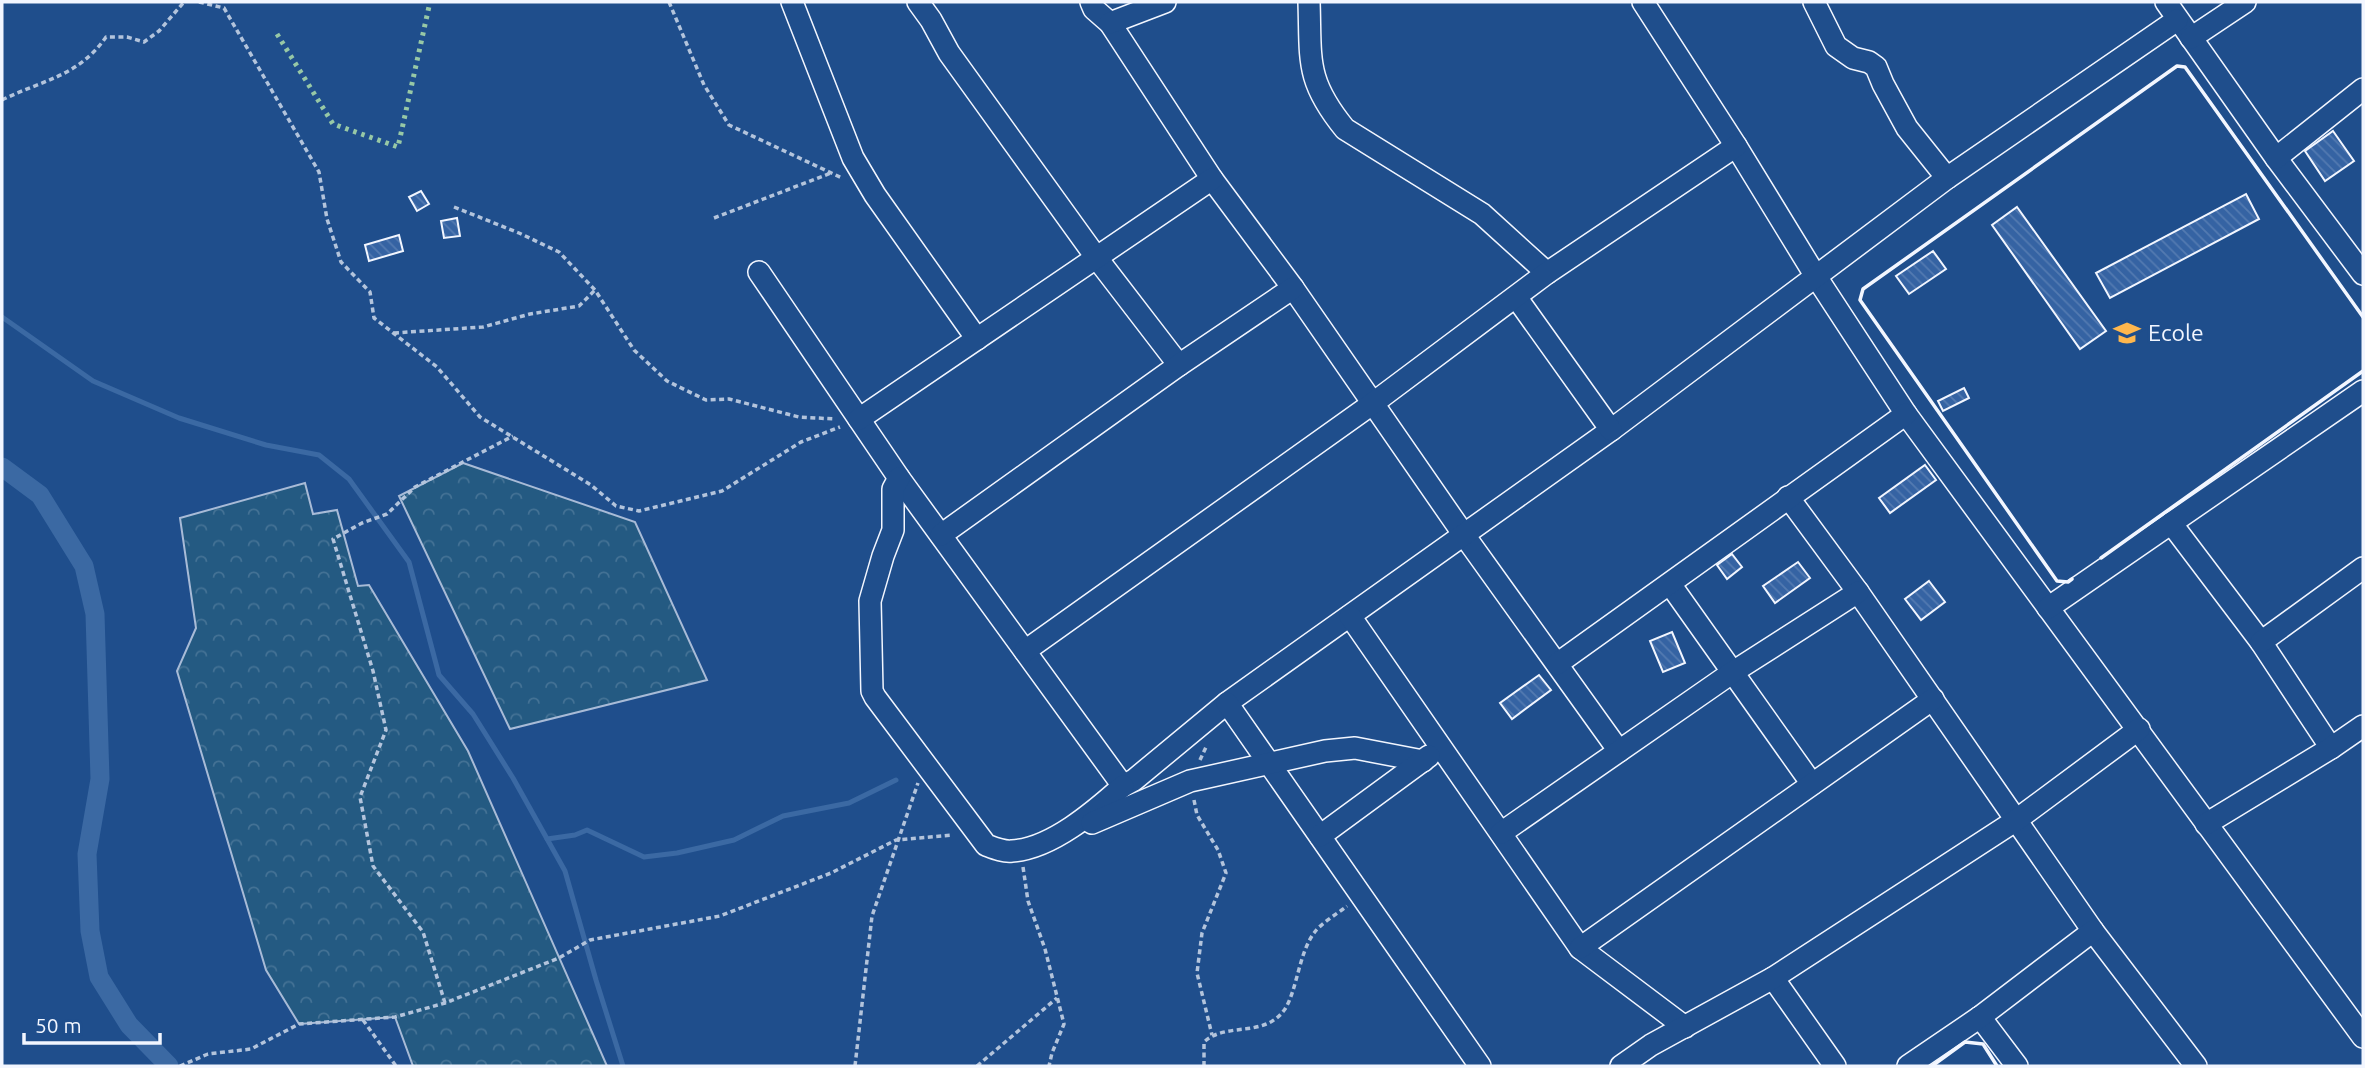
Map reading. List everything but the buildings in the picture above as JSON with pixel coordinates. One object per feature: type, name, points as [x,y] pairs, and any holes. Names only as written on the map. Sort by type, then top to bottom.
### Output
[{"type":"street","points":[[792,2],[853,158],[875,195],[977,339]]},
{"type":"street","points":[[918,2],[949,53],[1096,257],[1179,365]]},
{"type":"street","points":[[1091,2],[1094,9],[1110,23],[1212,179],[1293,288],[1464,535],[1619,751]]},
{"type":"street","points":[[1110,23],[1165,2]]},
{"type":"street","points":[[1309,2],[1309,55],[1317,87],[1329,109],[1345,129],[1482,214],[1547,273]]},
{"type":"street","points":[[1643,2],[1906,414],[2363,1037]]},
{"type":"street","points":[[1814,2],[1836,46],[1853,58],[1869,62],[1876,67],[1907,128],[1947,177]]},
{"type":"street","points":[[2166,2],[2276,158],[2363,274]]},
{"type":"street","points":[[2190,38],[2245,2]]},
{"type":"street","points":[[1029,847],[1075,825],[1227,704],[1611,430],[1947,177],[2178,20]]},
{"type":"street","points":[[2276,158],[2363,89]]},
{"type":"street","points":[[1025,651],[1372,404],[1547,273],[1736,146]]},
{"type":"street","points":[[859,419],[1212,179]]},
{"type":"street","points":[[759,272],[941,536],[1123,786]]},
{"type":"street","points":[[941,536],[1179,365],[1293,288]]},
{"type":"street","points":[[1516,297],[1611,430]]},
{"type":"street","points":[[2048,608],[2363,391]]},
{"type":"street","points":[[1557,664],[1906,414]]},
{"type":"street","points":[[900,478],[893,489],[893,530],[870,601],[872,691],[986,845],[1004,851],[1053,843],[1100,818],[1190,781],[1325,751],[1355,748],[1423,761]]},
{"type":"street","points":[[1788,497],[1858,592],[2093,930],[2196,1066]]},
{"type":"street","points":[[2171,523],[2261,642],[2331,748]]},
{"type":"street","points":[[2261,642],[2363,568]]},
{"type":"street","points":[[1670,583],[1812,785]]},
{"type":"street","points":[[1501,833],[1733,672],[1858,592]]},
{"type":"street","points":[[1350,616],[1580,948],[1685,1027]]},
{"type":"street","points":[[1580,948],[1933,699]]},
{"type":"street","points":[[1227,704],[1480,1066]]},
{"type":"street","points":[[2206,824],[2363,726]]},
{"type":"street","points":[[1622,1066],[1651,1045],[1773,978],[2015,821],[2139,729]]},
{"type":"street","points":[[1320,836],[1442,746]]},
{"type":"street","points":[[1908,1066],[1980,1017],[2093,930]]},
{"type":"street","points":[[1773,978],[1835,1066]]},
{"type":"street","points":[[1980,1017],[2017,1066]]},
{"type":"path","points":[[2,100],[73,70],[94,54],[106,37],[127,37],[144,41],[159,31],[184,2]]},
{"type":"path","points":[[199,2],[224,8],[319,172],[327,219],[341,261],[370,292],[374,318],[437,367],[480,417],[591,485],[616,506],[639,512],[722,491],[801,442],[859,419]]},
{"type":"path","points":[[669,2],[705,85],[729,125],[843,178]]},
{"type":"path","points":[[714,218],[832,173],[853,158]]},
{"type":"path","points":[[454,207],[559,252],[595,290],[634,350],[667,381],[706,400],[729,399],[799,417],[859,419]]},
{"type":"path","points":[[394,333],[483,327],[530,314],[579,306],[595,290]]},
{"type":"path","points":[[445,1003],[423,932],[373,866],[360,797],[386,730],[373,671],[333,539],[362,523],[387,514],[415,488],[513,436]]},
{"type":"path","points":[[855,1066],[872,916],[925,764]]},
{"type":"path","points":[[1190,781],[1197,815],[1218,850],[1226,873],[1202,933],[1197,972],[1212,1035]]},
{"type":"path","points":[[180,1066],[208,1054],[251,1049],[299,1024],[395,1017],[445,1003],[559,958],[590,940],[720,916],[831,873],[897,840],[951,835],[986,845]]},
{"type":"path","points":[[1029,847],[1028,901],[1045,949],[1064,1024],[1049,1066]]},
{"type":"path","points":[[1204,1066],[1204,1042],[1212,1035],[1268,1025],[1286,1008],[1314,932],[1361,895]]},
{"type":"path","points":[[977,1066],[1057,998]]},
{"type":"path","points":[[362,1019],[396,1066]]},
{"type":"green space","points":[[463,463],[635,522],[707,680],[510,729],[399,496]]},
{"type":"green space","points":[[305,483],[313,514],[337,510],[358,586],[369,585],[468,751],[607,1066],[413,1066],[395,1017],[299,1024],[266,970],[177,671],[196,628],[180,518]]},
{"type":"waterway","points":[[2,317],[93,381],[179,418],[266,445],[319,455],[349,479],[409,562],[439,675],[473,714],[513,778],[565,871],[623,1066]]},
{"type":"waterway","points":[[2,467],[40,495],[84,566],[95,614],[100,779],[87,854],[90,931],[99,977],[129,1025],[169,1066]]},
{"type":"waterway","points":[[547,839],[575,835],[587,830],[644,857],[677,853],[734,840],[783,816],[849,803],[896,780]]},
{"type":"hedge","points":[[277,34],[333,124],[398,147],[430,2]]},
{"type":"wall","points":[[2072,579],[2068,582],[2057,581],[1860,300],[1863,289],[2177,66],[2185,67],[2363,317]]},
{"type":"wall","points":[[2101,558],[2363,371]]},
{"type":"wall","points":[[1932,1066],[1965,1042],[1983,1044],[1997,1066]]},
{"type":"place","name":"Ecole","points":[[2127,333]]}]
